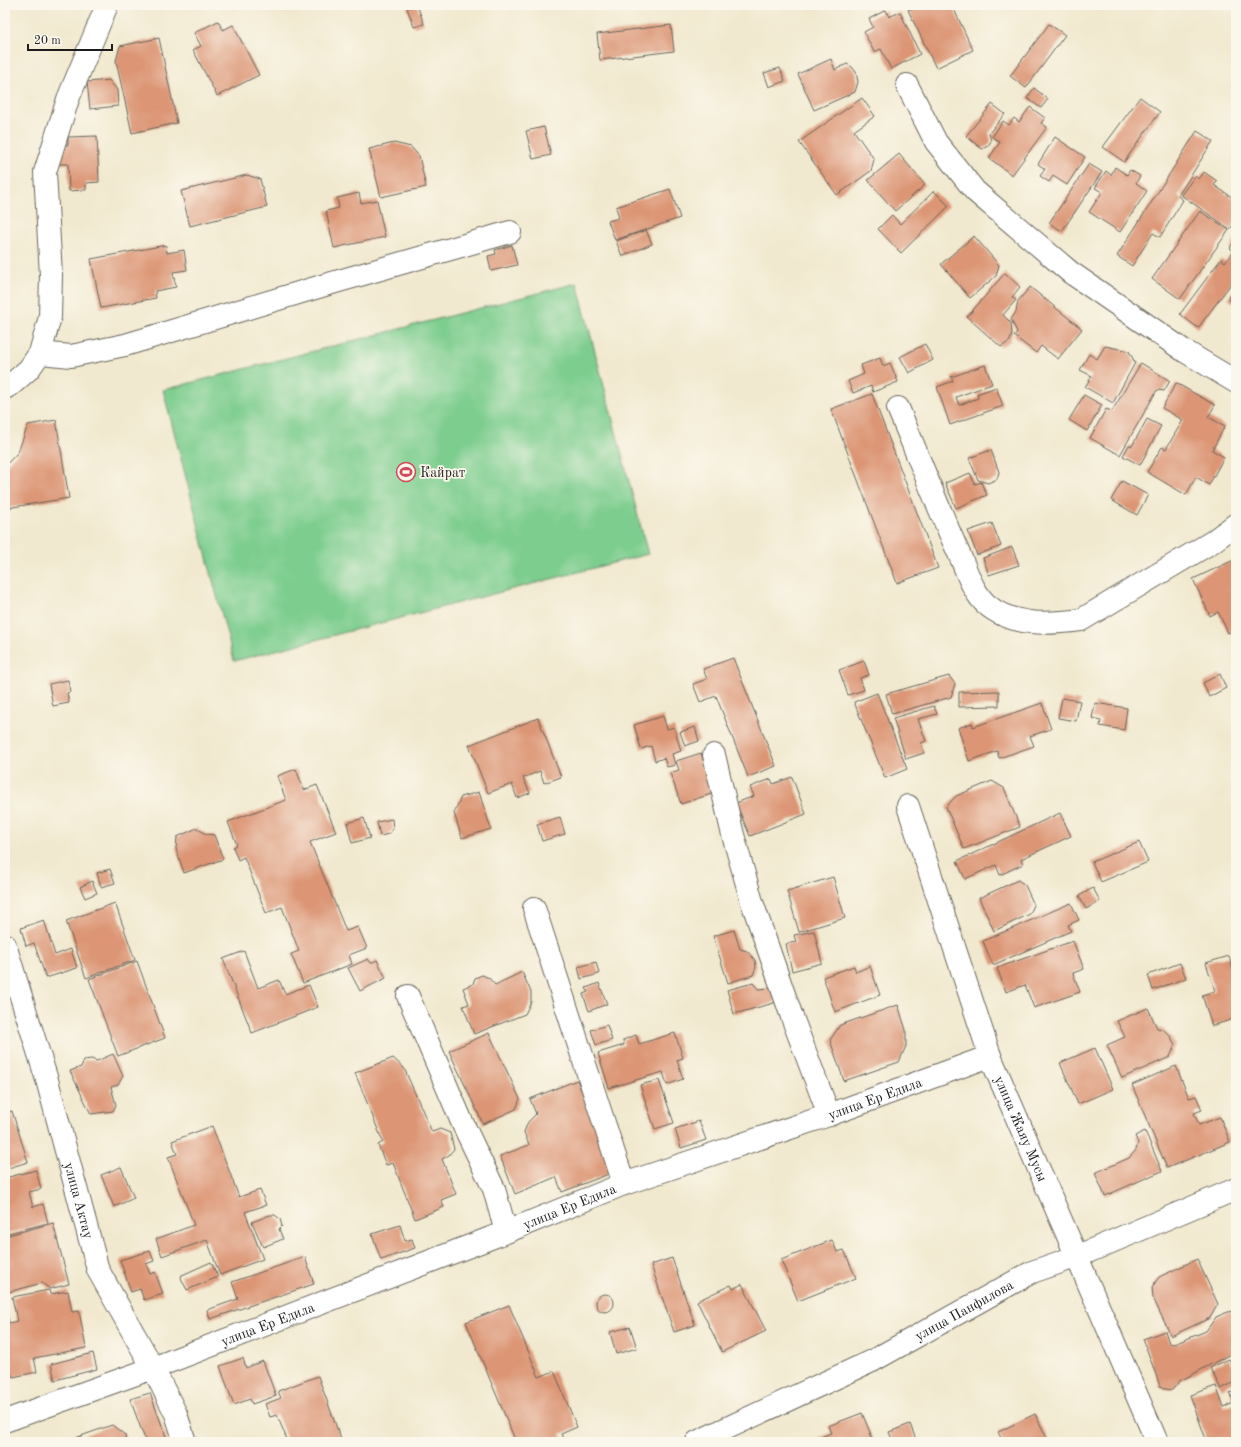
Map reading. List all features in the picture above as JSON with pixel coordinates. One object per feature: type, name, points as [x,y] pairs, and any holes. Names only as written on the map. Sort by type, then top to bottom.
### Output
[{"type":"street","points":[[5,388],[12,384],[29,369],[40,353],[50,317],[51,275],[46,172],[68,100],[107,5]]},
{"type":"street","points":[[907,84],[936,142],[975,191],[1070,272],[1183,350],[1236,382]]},
{"type":"street","points":[[40,353],[71,356],[125,345],[325,285],[510,232]]},
{"type":"street","points":[[898,408],[975,589],[986,604],[1008,617],[1034,624],[1060,623],[1081,620],[1212,542],[1236,524]]},
{"type":"street","points":[[714,755],[733,835],[752,902],[792,1017],[829,1116]]},
{"type":"street","name":"улица Жаяу Мусы","points":[[908,806],[990,1056],[1078,1256],[1157,1442]]},
{"type":"street","points":[[534,908],[624,1184]]},
{"type":"street","name":"улица Актау","points":[[5,945],[47,1080],[98,1270],[153,1368],[176,1414],[185,1442]]},
{"type":"street","points":[[408,996],[462,1122],[494,1189],[506,1232]]},
{"type":"street","name":"улица Ер Едила","points":[[5,1421],[153,1368],[506,1232],[624,1184],[829,1116],[990,1056]]},
{"type":"street","name":"улица Панфилова","points":[[697,1442],[874,1360],[1032,1272],[1078,1256],[1236,1189]]},
{"type":"green space","name":"Кайрат","points":[[577,283],[648,554],[234,661],[163,390]]},
{"type":"building","points":[[417,5],[424,24],[414,27],[407,8]]},
{"type":"building","points":[[918,5],[952,5],[973,50],[936,68],[908,10]]},
{"type":"building","points":[[886,10],[889,17],[900,12],[920,54],[891,69],[881,49],[874,52],[864,32],[873,27],[869,19]]},
{"type":"building","points":[[218,21],[223,30],[233,25],[259,75],[217,96],[193,50],[201,46],[194,33]]},
{"type":"building","points":[[1049,24],[1065,35],[1026,88],[1010,76]]},
{"type":"building","points":[[671,25],[674,51],[600,60],[597,34]]},
{"type":"building","points":[[159,38],[177,123],[132,133],[116,61],[120,46]]},
{"type":"building","points":[[831,59],[835,70],[847,64],[856,72],[858,82],[855,92],[814,110],[798,74]]},
{"type":"building","points":[[780,68],[785,81],[769,87],[764,73]]},
{"type":"building","points":[[109,80],[117,90],[118,106],[90,109],[87,82]]},
{"type":"building","points":[[1034,88],[1048,99],[1041,108],[1027,98]]},
{"type":"building","points":[[1140,97],[1160,112],[1124,162],[1103,147]]},
{"type":"building","points":[[862,98],[875,116],[854,131],[874,159],[871,171],[837,195],[799,142]]},
{"type":"building","points":[[992,104],[1005,114],[989,133],[991,141],[988,146],[982,149],[966,136]]},
{"type":"building","points":[[1030,107],[1045,118],[1041,123],[1047,127],[1012,175],[989,158],[1000,142],[992,137],[1003,121],[1009,125],[1014,118],[1019,122]]},
{"type":"building","points":[[544,127],[551,155],[533,159],[526,131]]},
{"type":"building","points":[[1197,131],[1213,141],[1178,196],[1183,200],[1160,237],[1153,233],[1132,266],[1117,256]]},
{"type":"building","points":[[97,136],[99,182],[86,183],[86,190],[69,191],[68,164],[59,164],[59,145],[68,145],[68,137]]},
{"type":"building","points":[[1055,137],[1085,157],[1067,185],[1053,176],[1049,182],[1040,176],[1045,169],[1038,164]]},
{"type":"building","points":[[394,143],[411,147],[419,156],[426,187],[381,197],[369,149]]},
{"type":"building","points":[[899,154],[925,185],[895,211],[868,180]]},
{"type":"building","points":[[1089,164],[1102,172],[1062,231],[1049,223]]},
{"type":"building","points":[[1115,167],[1127,175],[1130,170],[1140,176],[1136,183],[1147,191],[1120,232],[1089,212],[1102,192],[1095,188],[1106,171],[1111,175]]},
{"type":"building","points":[[1204,172],[1217,181],[1214,185],[1236,200],[1236,221],[1230,229],[1181,195],[1195,176],[1199,179]]},
{"type":"building","points":[[247,175],[260,179],[267,207],[190,226],[181,191]]},
{"type":"building","points":[[670,189],[680,218],[615,240],[608,221],[619,218],[616,207]]},
{"type":"building","points":[[934,191],[949,206],[901,253],[878,229],[892,215],[900,224]]},
{"type":"building","points":[[359,193],[361,203],[377,200],[385,237],[334,248],[326,211],[339,208],[337,198]]},
{"type":"building","points":[[1200,211],[1229,230],[1180,299],[1152,279]]},
{"type":"building","points":[[646,230],[652,244],[622,256],[616,241]]},
{"type":"building","points":[[974,236],[999,265],[996,276],[970,298],[941,264]]},
{"type":"building","points":[[1236,239],[1236,277],[1198,328],[1180,314],[1221,259],[1225,262],[1234,251],[1230,248]]},
{"type":"building","points":[[166,245],[167,253],[184,250],[187,270],[173,272],[176,287],[155,291],[156,298],[101,308],[91,259]]},
{"type":"building","points":[[512,245],[517,265],[491,271],[488,256],[496,254],[495,250]]},
{"type":"building","points":[[1005,273],[1020,287],[1012,297],[1016,300],[1003,315],[1011,323],[1012,334],[1010,341],[1001,347],[967,317]]},
{"type":"building","points":[[1030,287],[1082,329],[1058,359],[1041,346],[1036,353],[1014,336],[1017,332],[1011,319],[1016,312],[1018,301]]},
{"type":"building","points":[[1236,287],[1236,304],[1228,299]]},
{"type":"building","points":[[925,344],[933,360],[909,373],[900,357]]},
{"type":"building","points":[[1105,346],[1129,351],[1135,363],[1113,403],[1085,387],[1092,376],[1080,370],[1089,354],[1097,359]]},
{"type":"building","points":[[880,358],[883,366],[890,363],[898,382],[873,392],[871,386],[853,393],[848,381],[864,374],[861,365]]},
{"type":"building","points":[[1141,363],[1170,381],[1164,391],[1157,390],[1120,455],[1090,438],[1106,409],[1112,411]]},
{"type":"building","points":[[985,365],[992,384],[956,397],[959,405],[978,398],[977,394],[996,387],[1003,406],[950,425],[937,387],[953,381],[951,377]]},
{"type":"building","points":[[1176,383],[1215,405],[1208,417],[1225,426],[1212,450],[1224,457],[1209,485],[1196,477],[1186,495],[1147,472],[1162,447],[1166,449],[1183,420],[1162,408]]},
{"type":"building","points":[[872,394],[938,568],[897,583],[831,409]]},
{"type":"building","points":[[1084,395],[1102,405],[1087,431],[1069,420]]},
{"type":"building","points":[[1147,419],[1161,426],[1140,465],[1123,456],[1129,445],[1132,446]]},
{"type":"building","points":[[56,420],[69,498],[7,508],[5,499],[6,465],[18,452],[28,425]]},
{"type":"building","points":[[991,450],[999,472],[997,479],[988,483],[978,480],[969,458]]},
{"type":"building","points":[[970,473],[975,484],[981,482],[987,495],[956,508],[945,483]]},
{"type":"building","points":[[1122,481],[1148,495],[1137,515],[1111,500]]},
{"type":"building","points":[[992,523],[1001,546],[977,555],[968,531]]},
{"type":"building","points":[[1012,547],[1019,565],[989,575],[983,558]]},
{"type":"building","points":[[1236,559],[1236,630],[1228,633],[1218,612],[1210,616],[1193,579]]},
{"type":"building","points":[[733,658],[776,766],[748,777],[716,696],[700,702],[693,684],[707,679],[703,669]]},
{"type":"building","points":[[864,661],[869,675],[860,678],[864,690],[848,695],[839,670]]},
{"type":"building","points":[[1220,674],[1226,688],[1209,697],[1203,683]]},
{"type":"building","points":[[949,676],[955,684],[951,697],[892,714],[886,694]]},
{"type":"building","points":[[68,680],[70,692],[67,693],[69,703],[53,706],[49,684]]},
{"type":"building","points":[[999,691],[999,706],[959,707],[959,692]]},
{"type":"building","points":[[877,693],[907,769],[885,778],[854,702]]},
{"type":"building","points":[[1062,698],[1080,701],[1076,721],[1058,718]]},
{"type":"building","points":[[1042,703],[1051,729],[1030,736],[1034,746],[999,758],[997,751],[969,761],[958,728],[972,723],[973,727]]},
{"type":"building","points":[[1095,703],[1127,708],[1124,730],[1100,726],[1101,720],[1092,718]]},
{"type":"building","points":[[934,706],[937,714],[918,719],[926,741],[921,743],[924,753],[906,759],[893,718]]},
{"type":"building","points":[[663,716],[667,729],[674,727],[681,751],[672,754],[675,765],[667,767],[664,758],[655,761],[651,746],[641,749],[634,725]]},
{"type":"building","points":[[538,718],[561,777],[544,783],[540,771],[523,778],[530,793],[517,798],[512,784],[488,793],[469,745]]},
{"type":"building","points":[[695,727],[699,741],[685,746],[680,732]]},
{"type":"building","points":[[701,753],[714,793],[681,804],[670,773],[679,770],[676,761]]},
{"type":"building","points":[[296,769],[304,790],[317,785],[336,832],[310,842],[346,931],[358,927],[367,948],[349,955],[352,964],[303,983],[291,954],[299,951],[282,907],[266,913],[244,857],[238,860],[233,847],[237,845],[228,822],[286,800],[277,776]]},
{"type":"building","points":[[792,777],[806,814],[750,836],[736,803],[754,796],[750,787],[771,779],[773,784]]},
{"type":"building","points":[[992,781],[1004,788],[1020,827],[964,849],[946,807],[956,796]]},
{"type":"building","points":[[479,792],[491,829],[462,838],[454,813],[461,797]]},
{"type":"building","points":[[1060,813],[1071,836],[1021,859],[1023,864],[1000,875],[996,865],[965,879],[957,861]]},
{"type":"building","points":[[560,817],[565,834],[542,841],[537,824]]},
{"type":"building","points":[[364,818],[370,838],[352,843],[347,823]]},
{"type":"building","points":[[392,819],[393,829],[389,834],[380,836],[377,822]]},
{"type":"building","points":[[197,828],[206,834],[214,835],[223,859],[184,873],[176,849],[177,837]]},
{"type":"building","points":[[1139,842],[1148,862],[1101,882],[1092,862]]},
{"type":"building","points":[[110,869],[115,883],[101,887],[97,873]]},
{"type":"building","points":[[833,877],[845,918],[799,932],[787,891]]},
{"type":"building","points":[[1018,880],[1025,885],[1034,905],[1030,914],[994,931],[979,898]]},
{"type":"building","points":[[92,881],[97,893],[85,898],[80,887]]},
{"type":"building","points":[[1093,888],[1100,901],[1086,909],[1079,896]]},
{"type":"building","points":[[115,903],[135,960],[86,978],[66,921]]},
{"type":"building","points":[[1071,903],[1079,920],[1068,925],[1071,931],[993,965],[983,941]]},
{"type":"building","points":[[44,920],[55,955],[71,949],[77,968],[46,978],[34,943],[26,946],[21,928]]},
{"type":"building","points":[[734,930],[740,949],[747,951],[755,960],[756,967],[753,975],[728,983],[713,936]]},
{"type":"building","points":[[814,931],[822,963],[792,971],[786,944],[796,942],[794,935]]},
{"type":"building","points":[[1073,941],[1084,969],[1073,973],[1080,992],[1034,1008],[1025,985],[1006,992],[997,968]]},
{"type":"building","points":[[244,951],[258,988],[279,980],[285,994],[309,985],[318,1007],[252,1033],[223,959]]},
{"type":"building","points":[[1229,956],[1236,979],[1236,1018],[1212,1026],[1202,995],[1215,991],[1206,963]]},
{"type":"building","points":[[368,959],[371,963],[377,960],[386,978],[360,991],[348,968]]},
{"type":"building","points":[[137,961],[165,1038],[118,1056],[89,979]]},
{"type":"building","points":[[596,962],[599,974],[581,979],[578,967]]},
{"type":"building","points":[[1180,963],[1186,978],[1153,990],[1148,975]]},
{"type":"building","points":[[854,966],[856,972],[870,966],[880,995],[835,1012],[823,977]]},
{"type":"building","points":[[522,972],[531,992],[531,1002],[525,1014],[474,1034],[463,1006],[469,1004],[463,988],[473,984],[475,978],[482,975],[489,978],[495,985]]},
{"type":"building","points":[[599,983],[607,1004],[589,1011],[583,994],[588,992],[586,988]]},
{"type":"building","points":[[753,983],[758,989],[771,988],[776,996],[774,1003],[734,1014],[727,990]]},
{"type":"building","points":[[898,1005],[906,1030],[906,1046],[899,1062],[844,1081],[830,1040],[840,1025]]},
{"type":"building","points":[[1148,1008],[1157,1028],[1163,1029],[1171,1037],[1175,1045],[1170,1057],[1122,1078],[1107,1045],[1125,1037],[1117,1021]]},
{"type":"building","points":[[607,1025],[612,1040],[596,1045],[591,1030]]},
{"type":"building","points":[[489,1033],[520,1099],[516,1109],[483,1124],[449,1051]]},
{"type":"building","points":[[675,1033],[683,1058],[677,1060],[683,1079],[667,1085],[663,1072],[609,1088],[598,1053],[624,1045],[623,1040],[636,1035],[639,1044]]},
{"type":"building","points":[[1095,1048],[1113,1089],[1078,1104],[1060,1063]]},
{"type":"building","points":[[113,1054],[123,1076],[118,1085],[111,1087],[116,1105],[113,1111],[91,1114],[70,1071],[81,1067],[84,1060],[91,1059],[97,1061]]},
{"type":"building","points":[[393,1058],[404,1068],[432,1132],[440,1129],[450,1133],[454,1149],[448,1156],[442,1159],[456,1194],[441,1200],[444,1207],[415,1219],[393,1163],[386,1165],[378,1145],[383,1142],[355,1073]]},
{"type":"building","points":[[1176,1066],[1189,1098],[1196,1096],[1202,1110],[1194,1113],[1199,1125],[1220,1117],[1230,1142],[1167,1168],[1132,1085]]},
{"type":"building","points":[[577,1080],[614,1172],[562,1192],[556,1177],[515,1194],[500,1156],[529,1145],[524,1132],[528,1122],[536,1114],[530,1099]]},
{"type":"building","points":[[659,1080],[674,1123],[655,1129],[640,1085]]},
{"type":"building","points":[[12,1111],[28,1162],[5,1169],[5,1113]]},
{"type":"building","points":[[699,1121],[706,1140],[681,1148],[675,1129]]},
{"type":"building","points":[[212,1126],[239,1197],[260,1190],[266,1205],[245,1212],[263,1259],[220,1275],[207,1240],[162,1256],[156,1239],[194,1225],[168,1157],[177,1154],[172,1141]]},
{"type":"building","points":[[1145,1131],[1162,1171],[1105,1196],[1095,1173],[1129,1158],[1136,1150],[1138,1143],[1135,1136]]},
{"type":"building","points":[[121,1167],[134,1198],[114,1207],[101,1175]]},
{"type":"building","points":[[36,1170],[41,1189],[29,1192],[33,1207],[43,1204],[48,1223],[5,1234],[5,1178]]},
{"type":"building","points":[[270,1215],[275,1215],[280,1219],[282,1226],[279,1229],[283,1239],[263,1247],[252,1222]]},
{"type":"building","points":[[53,1223],[69,1284],[50,1289],[42,1283],[5,1293],[5,1236]]},
{"type":"building","points":[[400,1225],[405,1241],[412,1239],[415,1248],[381,1260],[372,1234]]},
{"type":"building","points":[[832,1240],[837,1252],[844,1250],[856,1278],[798,1301],[781,1260]]},
{"type":"building","points":[[150,1251],[154,1261],[146,1264],[150,1274],[155,1272],[163,1294],[144,1300],[140,1289],[131,1292],[120,1260]]},
{"type":"building","points":[[305,1257],[314,1284],[210,1319],[207,1310],[238,1299],[232,1282]]},
{"type":"building","points":[[672,1258],[695,1325],[674,1332],[651,1265]]},
{"type":"building","points":[[1197,1259],[1218,1304],[1210,1318],[1171,1336],[1153,1298],[1152,1287],[1159,1277]]},
{"type":"building","points":[[211,1262],[218,1277],[187,1290],[180,1276]]},
{"type":"building","points":[[742,1284],[766,1331],[722,1352],[697,1301],[731,1285],[733,1289]]},
{"type":"building","points":[[49,1290],[50,1294],[68,1291],[72,1312],[79,1311],[86,1348],[34,1358],[37,1372],[13,1377],[9,1368],[5,1369],[5,1309],[9,1323],[17,1321],[12,1297]]},
{"type":"building","points":[[605,1294],[611,1297],[614,1303],[611,1309],[605,1312],[599,1309],[596,1303],[599,1297]]},
{"type":"building","points":[[509,1305],[539,1377],[554,1371],[577,1427],[561,1434],[565,1442],[516,1442],[466,1322]]},
{"type":"building","points":[[1236,1311],[1236,1351],[1180,1381],[1172,1390],[1165,1389],[1160,1386],[1143,1339],[1165,1331],[1169,1343],[1174,1344],[1206,1331],[1216,1317],[1228,1312]]},
{"type":"building","points":[[630,1327],[637,1348],[616,1354],[610,1332]]},
{"type":"building","points":[[93,1353],[97,1369],[55,1380],[51,1364]]},
{"type":"building","points":[[243,1358],[246,1368],[263,1361],[276,1396],[252,1404],[250,1399],[234,1405],[220,1366]]},
{"type":"building","points":[[1229,1359],[1233,1366],[1236,1364],[1236,1381],[1221,1389],[1210,1368]]},
{"type":"building","points":[[318,1376],[342,1442],[288,1442],[277,1415],[270,1417],[265,1404],[281,1398],[278,1391]]},
{"type":"building","points":[[1216,1386],[1224,1407],[1234,1403],[1230,1393],[1236,1391],[1236,1442],[1207,1442],[1190,1395]]},
{"type":"building","points":[[150,1393],[168,1442],[146,1442],[130,1399]]},
{"type":"building","points":[[862,1413],[874,1442],[808,1442],[831,1433],[828,1426]]},
{"type":"building","points":[[1035,1414],[1049,1442],[1003,1442],[998,1432]]},
{"type":"building","points":[[910,1424],[917,1442],[893,1442],[889,1432]]},
{"type":"building","points":[[112,1425],[125,1435],[126,1442],[64,1442]]},
{"type":"place","name":"Кайрат","points":[[406,472]]}]
